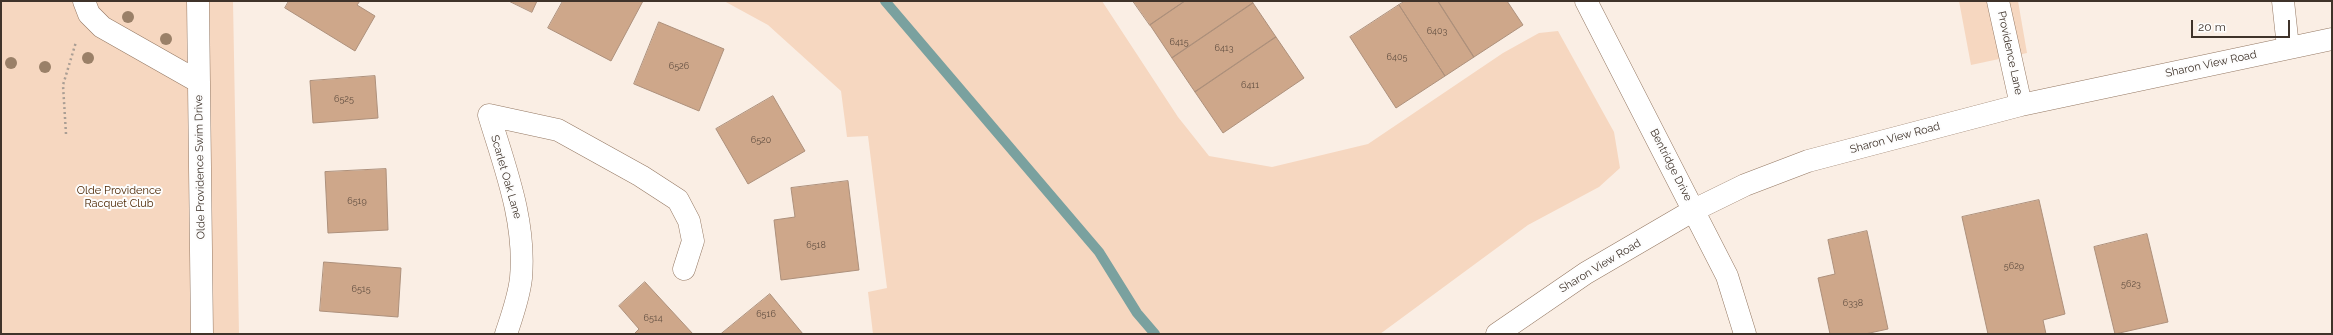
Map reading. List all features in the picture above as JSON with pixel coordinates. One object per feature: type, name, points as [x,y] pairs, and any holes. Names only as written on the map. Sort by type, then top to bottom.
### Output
[{"type":"street","points":[[84,1],[90,14],[102,27],[199,82]]},
{"type":"street","name":"Olde Providence Swim Drive","points":[[198,1],[202,334]]},
{"type":"street","name":"Bentridge Drive","points":[[1586,1],[1694,210],[1726,276],[1745,334]]},
{"type":"street","name":"Providence Lane","points":[[1998,1],[2021,105]]},
{"type":"street","points":[[2283,1],[2288,47]]},
{"type":"street","name":"Sharon View Road","points":[[1497,334],[1586,273],[1694,210],[1745,185],[1808,160],[2021,105],[2288,47],[2332,39]]},
{"type":"street","name":"Scarlet Oak Lane","points":[[506,334],[517,301],[521,278],[521,232],[517,209],[489,115],[558,130],[641,176],[678,200],[690,221],[693,241],[684,269]]},
{"type":"path","points":[[66,134],[63,85],[78,34]]},
{"type":"green space","name":"Olde Providence Racquet Club","points":[[1,1],[233,1],[239,334],[1,334]]},
{"type":"green space","points":[[724,1],[1102,1],[1178,117],[1209,156],[1272,167],[1368,144],[1503,53],[1539,33],[1558,31],[1614,132],[1620,168],[1599,187],[1528,225],[1380,334],[873,334],[868,292],[887,288],[868,136],[847,137],[841,91],[768,25]]},
{"type":"green space","points":[[1959,1],[2018,1],[2027,53],[1971,65]]},
{"type":"building","points":[[289,1],[360,1],[357,5],[375,16],[355,51],[285,8]]},
{"type":"building","points":[[509,1],[537,1],[532,12]]},
{"type":"building","points":[[563,1],[643,1],[611,61],[548,28]]},
{"type":"building","points":[[1133,1],[1185,1],[1150,25]]},
{"type":"building","points":[[1185,1],[1252,1],[1253,3],[1172,58],[1150,25]]},
{"type":"building","points":[[1405,1],[1438,1],[1474,57],[1445,76],[1399,5]]},
{"type":"building","points":[[1438,1],[1507,1],[1523,25],[1474,57]]},
{"type":"building","points":[[1253,3],[1276,37],[1195,92],[1172,58]]},
{"type":"building","points":[[1399,5],[1445,76],[1396,108],[1350,37]]},
{"type":"building","points":[[659,22],[724,49],[699,111],[634,84]]},
{"type":"building","points":[[1276,37],[1304,78],[1223,133],[1195,92]]},
{"type":"building","points":[[375,76],[378,118],[313,123],[310,81]]},
{"type":"building","points":[[773,96],[805,151],[748,184],[716,129]]},
{"type":"building","points":[[386,169],[388,230],[328,233],[325,172]]},
{"type":"building","points":[[848,181],[859,270],[781,280],[774,220],[795,217],[791,188]]},
{"type":"building","points":[[2039,200],[2065,314],[2043,320],[2046,334],[1988,334],[1962,217]]},
{"type":"building","points":[[1867,231],[1888,329],[1865,334],[1830,334],[1818,278],[1835,274],[1828,240]]},
{"type":"building","points":[[2147,234],[2168,322],[2115,334],[2094,247]]},
{"type":"building","points":[[324,262],[401,268],[398,317],[320,311]]},
{"type":"building","points":[[645,282],[693,334],[634,334],[639,329],[619,306]]},
{"type":"building","points":[[770,294],[803,334],[721,334]]},
{"type":"waterway","points":[[885,1],[1099,252],[1137,313],[1155,334]]}]
